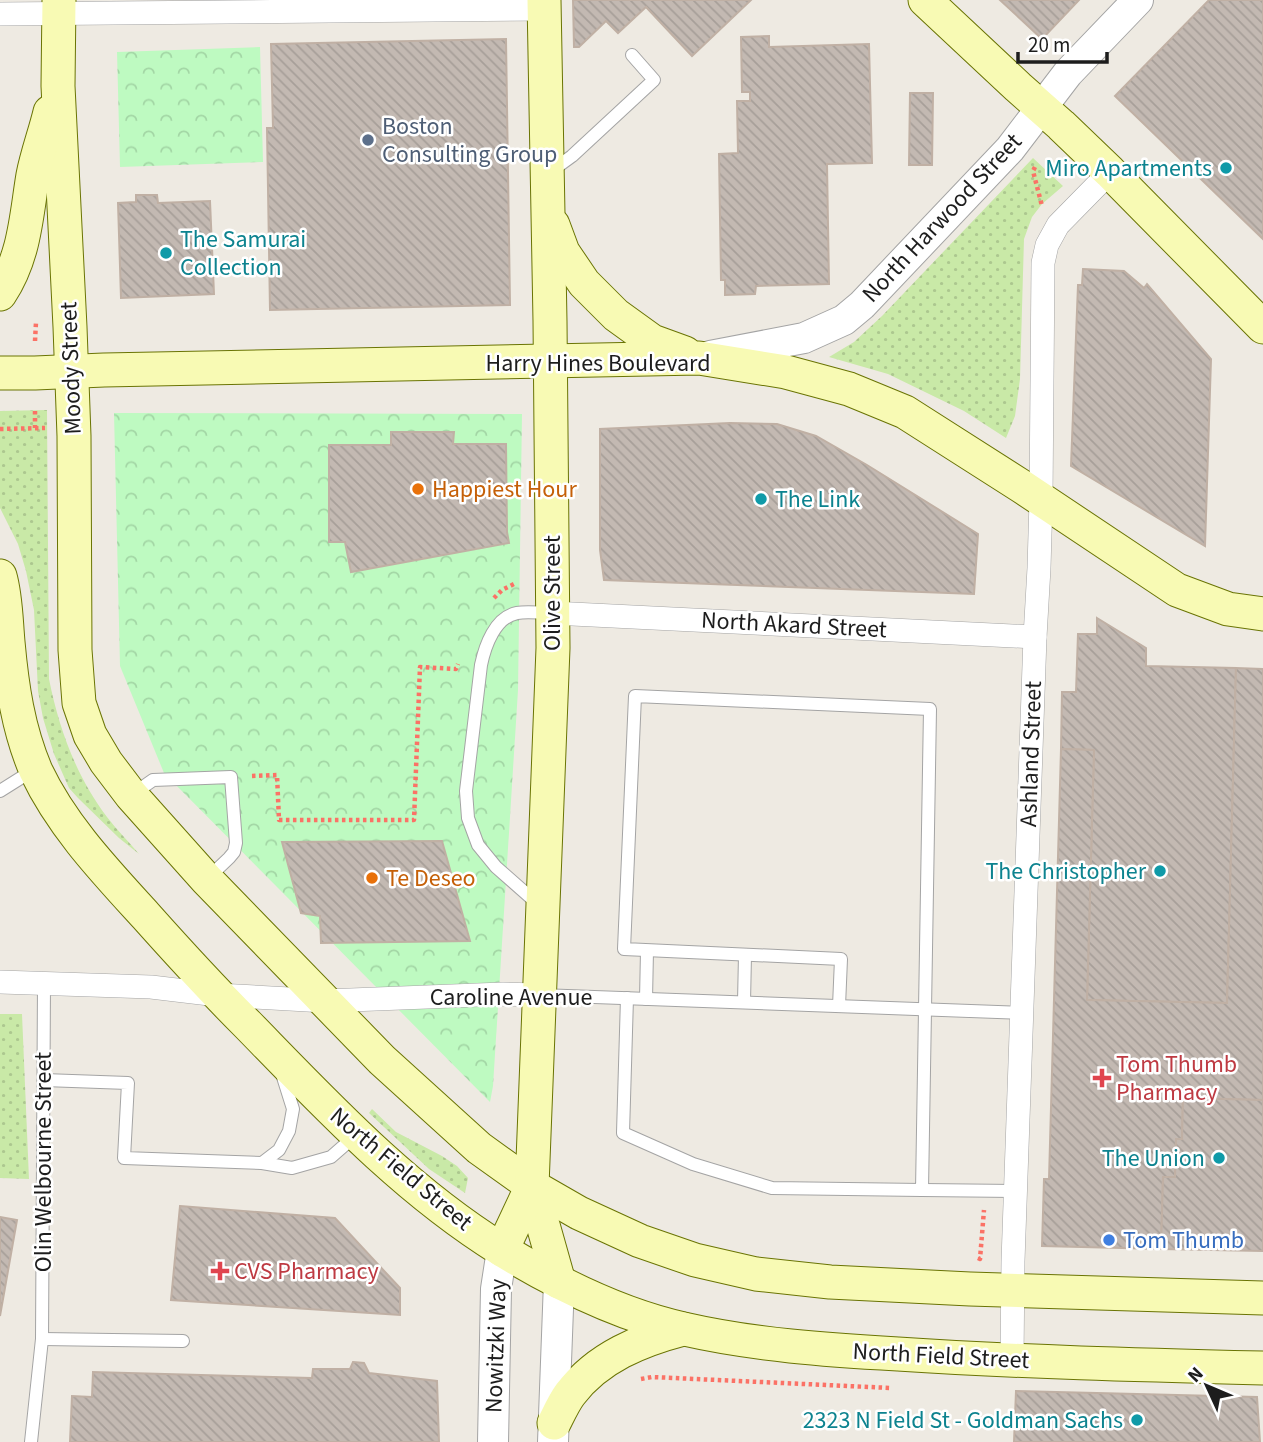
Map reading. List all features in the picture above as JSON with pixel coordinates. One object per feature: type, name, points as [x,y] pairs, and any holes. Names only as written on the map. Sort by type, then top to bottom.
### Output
[{"type":"main road","points":[[925,0],[1110,172],[1263,327]]},
{"type":"main road","name":"Olive Street","points":[[544,4],[553,648],[532,1186],[559,1282]]},
{"type":"main road","name":"Moody Street","points":[[59,7],[58,86],[72,371],[75,650],[79,703],[90,734],[106,762],[131,795]]},
{"type":"main road","points":[[0,294],[19,255],[29,213],[33,173],[58,86]]},
{"type":"main road","points":[[547,210],[563,251],[584,283],[616,315],[652,341],[699,358]]},
{"type":"main road","name":"Harry Hines Boulevard","points":[[0,373],[699,358],[786,372],[849,389],[905,412],[1177,590],[1228,609],[1263,614]]},
{"type":"main road","name":"North Field Street","points":[[0,576],[18,719],[36,769],[51,800],[75,835],[218,995],[356,1134],[454,1218],[502,1250],[559,1282],[629,1313],[683,1329],[751,1341],[836,1350],[1012,1361],[1263,1368]]},
{"type":"main road","points":[[131,795],[207,880],[382,1060],[450,1124],[486,1154],[532,1186],[579,1213],[640,1241],[695,1261],[756,1274],[830,1282],[1263,1298]]},
{"type":"main road","name":"Olive Street","points":[[502,1250],[532,1186]]},
{"type":"main road","points":[[554,1432],[570,1394],[602,1363],[652,1338],[683,1329]]},
{"type":"street","name":"North Harwood Street","points":[[699,358],[804,338],[844,320],[862,305],[1010,149],[1068,73],[1138,0]]},
{"type":"street","points":[[0,15],[59,7],[544,4]]},
{"type":"street","name":"Ashland Street","points":[[1012,1361],[1041,500],[1043,263],[1047,245],[1058,225],[1110,172]]},
{"type":"street","name":"North Akard Street","points":[[552,613],[1035,637]]},
{"type":"street","name":"Caroline Avenue","points":[[0,982],[152,987],[218,995],[325,1001],[540,995]]},
{"type":"street","name":"Nowitzki Way","points":[[493,1442],[496,1289],[502,1250]]},
{"type":"street","points":[[554,1432],[559,1282]]},
{"type":"lane","points":[[547,174],[572,156],[654,80],[632,55]]},
{"type":"lane","points":[[543,909],[496,867],[478,845],[468,818],[466,791],[484,647],[504,619],[516,613],[552,613]]},
{"type":"lane","points":[[839,1006],[841,959],[624,949],[635,696],[930,709],[922,1189]]},
{"type":"lane","points":[[0,791],[36,769]]},
{"type":"lane","points":[[131,795],[153,780],[231,776],[236,843],[234,852],[207,880]]},
{"type":"lane","points":[[646,999],[647,951]]},
{"type":"lane","points":[[744,1002],[746,955]]},
{"type":"lane","name":"Olin Welbourne Street","points":[[31,1442],[41,1339],[44,984]]},
{"type":"lane","name":"Caroline Avenue","points":[[540,995],[1022,1013]]},
{"type":"lane","points":[[627,998],[623,1133],[693,1164],[772,1188],[1016,1191]]},
{"type":"lane","points":[[262,1163],[279,1150],[289,1130],[293,1109],[275,1053]]},
{"type":"lane","points":[[44,1080],[128,1083],[124,1158],[262,1163],[292,1168],[331,1157],[356,1134]]},
{"type":"lane","points":[[41,1339],[183,1341]]},
{"type":"path","points":[[35,328],[36,346]]},
{"type":"path","points":[[35,411],[35,428]]},
{"type":"path","points":[[0,429],[49,428]]},
{"type":"path","points":[[489,604],[502,590],[516,583]]},
{"type":"path","points":[[231,776],[277,775],[279,820],[414,820],[420,667],[456,669],[460,660]]},
{"type":"path","points":[[971,1258],[980,1258],[985,1191]]},
{"type":"path","points":[[632,1380],[652,1377],[897,1388]]},
{"type":"green space","points":[[260,47],[263,162],[120,167],[117,52]]},
{"type":"green space","points":[[1033,158],[1063,186],[1042,204],[1032,217],[1024,239],[1020,379],[1015,416],[1006,438],[964,411],[888,374],[829,357],[854,342],[882,316]]},
{"type":"green space","points":[[47,410],[49,679],[64,734],[86,785],[107,817],[139,854],[69,788],[54,754],[43,718],[38,691],[34,610],[18,544],[0,508],[0,411]]},
{"type":"green space","points":[[114,413],[522,414],[518,690],[490,1102],[164,773],[120,666]]},
{"type":"green space","points":[[0,1014],[22,1014],[29,1179],[0,1178]]},
{"type":"green space","points":[[372,1109],[396,1132],[457,1166],[468,1178],[465,1193],[429,1169],[369,1113]]},
{"type":"building","points":[[573,0],[751,0],[692,56],[646,7],[618,33],[606,21],[579,47],[574,47]]},
{"type":"building","points":[[1000,0],[1079,0],[1042,39]]},
{"type":"building","name":"Miro Apartments","points":[[1209,0],[1263,0],[1263,239],[1115,96]]},
{"type":"building","points":[[769,36],[769,47],[869,44],[872,163],[827,164],[829,284],[756,286],[755,294],[725,295],[725,280],[721,280],[719,154],[738,153],[737,101],[750,101],[750,92],[742,92],[741,37]]},
{"type":"building","points":[[506,39],[510,305],[270,310],[267,128],[273,128],[271,44]]},
{"type":"building","points":[[910,93],[933,93],[932,165],[909,165]]},
{"type":"building","points":[[136,195],[157,195],[158,203],[210,201],[214,294],[121,298],[118,203],[136,202]]},
{"type":"building","points":[[1083,269],[1124,271],[1144,288],[1147,284],[1211,359],[1205,546],[1071,466],[1078,285],[1082,285]]},
{"type":"building","name":"The Link","points":[[730,423],[777,424],[816,436],[978,534],[974,594],[604,580],[600,550],[600,429]]},
{"type":"building","name":"Happiest Hour","points":[[391,432],[454,432],[453,444],[506,444],[509,543],[351,572],[345,542],[329,542],[329,445],[391,445]]},
{"type":"building","name":"The Christopher","points":[[1097,618],[1146,648],[1146,666],[1236,668],[1227,1003],[1087,1000],[1094,750],[1061,749],[1062,692],[1076,692],[1078,634],[1097,634]]},
{"type":"building","points":[[1236,668],[1263,669],[1263,1100],[1183,1098],[1182,1139],[1176,1139],[1175,1177],[1163,1177],[1161,1249],[1042,1246],[1044,1179],[1049,1179],[1061,749],[1094,750],[1087,1000],[1227,1003]]},
{"type":"building","name":"Te Deseo","points":[[442,841],[470,941],[321,943],[320,916],[301,913],[282,842]]},
{"type":"building","name":"The Union","points":[[1183,1098],[1263,1100],[1263,1251],[1161,1249],[1163,1177],[1175,1177],[1176,1139],[1182,1139]]},
{"type":"building","name":"CVS Pharmacy","points":[[180,1206],[335,1218],[400,1288],[400,1315],[171,1300]]},
{"type":"building","points":[[0,1217],[17,1220],[0,1316]]},
{"type":"building","points":[[353,1362],[364,1363],[369,1373],[437,1381],[439,1442],[70,1442],[72,1396],[92,1397],[93,1372],[312,1378],[313,1369],[350,1369]]},
{"type":"building","name":"2323 N Field St - Goldman Sachs","points":[[1016,1391],[1257,1397],[1260,1442],[1014,1442]]},
{"type":"place","name":"Boston Consulting Group","points":[[368,140]]},
{"type":"place","name":"Miro Apartments","points":[[1226,168]]},
{"type":"place","name":"The Samurai Collection","points":[[166,253]]},
{"type":"place","name":"Happiest Hour","points":[[418,489]]},
{"type":"place","name":"The Link","points":[[761,499]]},
{"type":"place","name":"The Christopher","points":[[1160,871]]},
{"type":"place","name":"Te Deseo","points":[[372,878]]},
{"type":"place","name":"Tom Thumb Pharmacy","points":[[1102,1078]]},
{"type":"place","name":"The Union","points":[[1219,1158]]},
{"type":"place","name":"Tom Thumb","points":[[1109,1240]]},
{"type":"place","name":"CVS Pharmacy","points":[[220,1271]]},
{"type":"place","name":"2323 N Field St - Goldman Sachs","points":[[1137,1420]]}]
